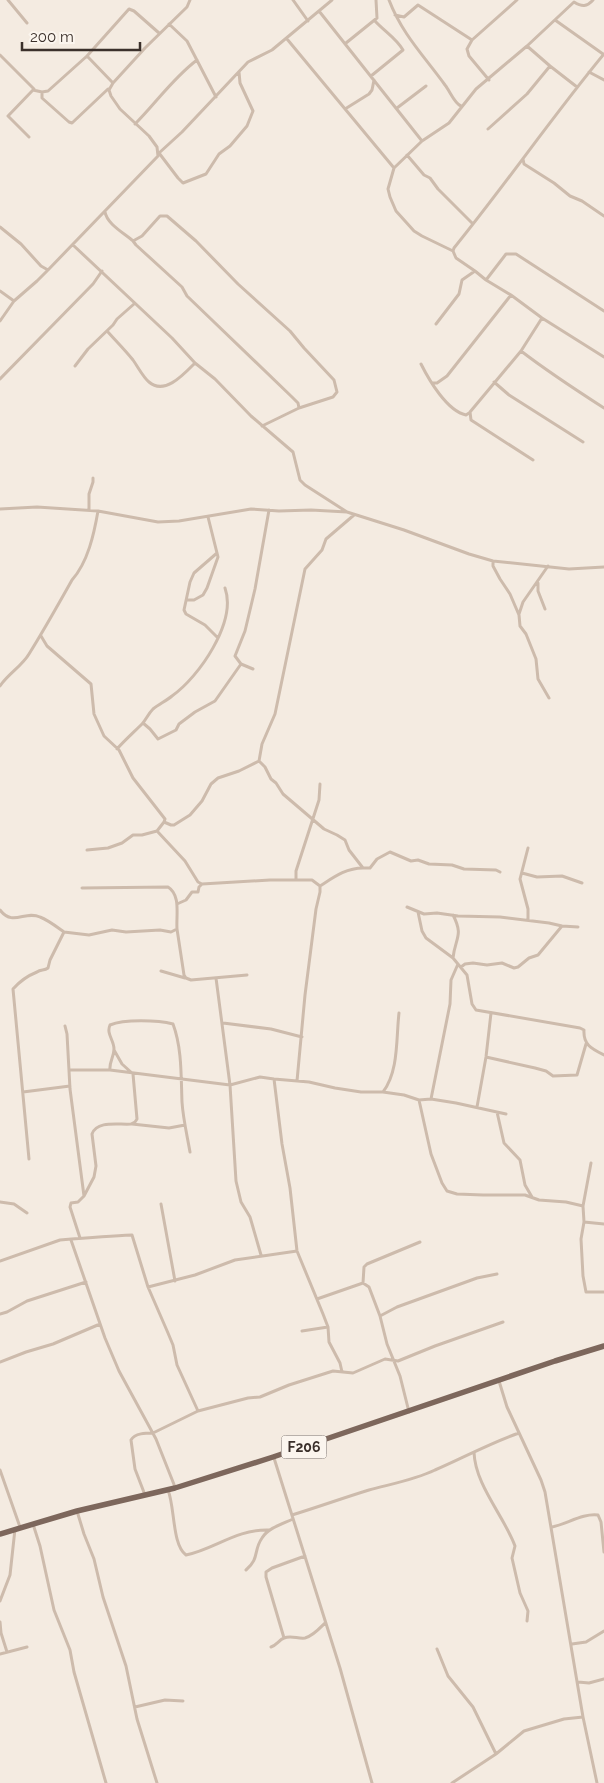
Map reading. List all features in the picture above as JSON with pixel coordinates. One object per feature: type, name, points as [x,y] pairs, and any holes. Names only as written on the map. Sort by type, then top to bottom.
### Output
[{"type":"main road","name":"F206","points":[[0,1534],[78,1511],[175,1488],[604,1346]]},
{"type":"street","points":[[8,0],[13,2],[27,23]]},
{"type":"street","points":[[42,92],[42,98],[72,123],[110,87],[159,33],[187,7],[190,0]]},
{"type":"street","points":[[293,0],[308,21]]},
{"type":"street","points":[[0,321],[14,301],[73,245],[140,172],[254,58],[272,50],[287,39],[332,0]]},
{"type":"street","points":[[346,43],[375,21],[378,15],[376,0]]},
{"type":"street","points":[[389,0],[395,15],[420,54],[446,86],[457,104],[461,106]]},
{"type":"street","points":[[488,80],[469,56],[467,48],[472,40],[517,0]]},
{"type":"street","points":[[593,0],[588,6],[574,2],[527,46],[476,89],[449,123],[422,141],[394,168],[388,188],[396,211],[414,231],[453,251],[456,258],[486,280],[511,294],[542,318],[604,357]]},
{"type":"street","points":[[395,15],[404,17],[418,5],[472,40]]},
{"type":"street","points":[[0,55],[35,90],[42,92],[48,91],[87,56],[129,9],[134,11],[159,33]]},
{"type":"street","points":[[319,11],[422,141]]},
{"type":"street","points":[[453,251],[604,54],[555,20]]},
{"type":"street","points":[[345,109],[369,94],[372,90],[373,78],[403,50],[392,36],[384,31],[375,21]]},
{"type":"street","points":[[168,24],[187,41],[216,96]]},
{"type":"street","points":[[287,39],[394,168]]},
{"type":"street","points":[[527,46],[577,87]]},
{"type":"street","points":[[87,56],[113,83]]},
{"type":"street","points":[[135,124],[169,86],[197,60]]},
{"type":"street","points":[[488,129],[527,94],[550,66]]},
{"type":"street","points":[[110,87],[109,93],[115,103],[149,136],[159,153],[183,183],[206,174],[219,154],[230,146],[247,126],[253,111],[243,90],[240,72]]},
{"type":"street","points":[[589,72],[604,80]]},
{"type":"street","points":[[397,108],[426,86]]},
{"type":"street","points":[[29,136],[8,116],[29,93],[35,90]]},
{"type":"street","points":[[407,155],[424,175],[430,178],[438,189],[473,224]]},
{"type":"street","points":[[523,159],[524,164],[536,173],[604,216]]},
{"type":"street","points":[[105,212],[105,216],[182,287],[187,296],[298,403],[299,408]]},
{"type":"street","points":[[133,241],[142,236],[160,216],[167,216],[196,241],[238,284],[290,331],[334,380],[337,387],[336,395],[333,397],[299,408],[262,426]]},
{"type":"street","points":[[0,227],[21,244],[41,266],[48,270]]},
{"type":"street","points":[[73,245],[172,338],[195,363],[215,379],[262,426],[293,452],[296,456],[300,480],[305,485],[347,512]]},
{"type":"street","points":[[486,280],[506,254],[516,254],[604,311]]},
{"type":"street","points":[[0,379],[93,284],[102,271]]},
{"type":"street","points":[[436,324],[459,294],[462,280],[475,271]]},
{"type":"street","points":[[0,291],[14,301]]},
{"type":"street","points":[[432,384],[447,376],[511,294]]},
{"type":"street","points":[[75,366],[88,349],[134,304]]},
{"type":"street","points":[[421,364],[432,384],[451,406],[460,414],[466,415],[521,350],[542,318]]},
{"type":"street","points":[[107,331],[150,382],[159,386],[171,383],[182,376],[195,363]]},
{"type":"street","points":[[521,350],[546,371],[560,378],[604,408]]},
{"type":"street","points":[[494,382],[509,395],[583,442]]},
{"type":"street","points":[[470,412],[472,420],[533,460]]},
{"type":"street","points":[[88,510],[93,478]]},
{"type":"street","points":[[0,509],[37,507],[88,510],[158,522],[179,521],[251,509],[347,512],[492,561],[585,569],[604,567]]},
{"type":"street","points":[[253,669],[241,664],[235,656],[255,589],[269,510]]},
{"type":"street","points":[[0,686],[7,675],[29,655],[32,647],[42,636],[85,559],[98,511]]},
{"type":"street","points":[[259,761],[262,744],[275,714],[305,569],[322,550],[326,539],[354,514]]},
{"type":"street","points":[[187,600],[194,600],[203,595],[218,557],[208,516]]},
{"type":"street","points":[[217,553],[194,572],[184,610],[186,614],[205,625],[218,638]]},
{"type":"street","points":[[492,561],[519,615],[520,626],[526,634],[536,658],[538,678],[549,698]]},
{"type":"street","points":[[519,615],[523,602],[548,566]]},
{"type":"street","points":[[538,582],[538,590],[545,609]]},
{"type":"street","points":[[117,749],[143,723],[146,716],[153,709],[173,696],[195,675],[198,668],[205,662],[218,638],[227,614],[226,606],[229,598],[225,588]]},
{"type":"street","points":[[42,636],[47,646],[61,660],[89,681],[93,693],[94,714],[104,736],[117,749],[133,778],[165,818],[157,831],[133,835],[108,848],[88,850]]},
{"type":"street","points":[[143,723],[158,739],[176,730],[179,724],[195,712],[215,701],[241,664]]},
{"type":"street","points":[[259,761],[265,766],[283,794],[324,829],[345,840],[349,850],[363,868]]},
{"type":"street","points":[[164,822],[170,825],[184,819],[202,801],[218,778],[239,771],[259,761]]},
{"type":"street","points":[[296,880],[296,871],[319,800],[320,784]]},
{"type":"street","points":[[157,831],[185,862],[198,882],[202,884],[270,880],[312,880],[320,886]]},
{"type":"street","points":[[528,848],[520,879],[528,909],[528,920]]},
{"type":"street","points":[[320,886],[339,873],[353,868],[370,868],[377,860],[390,852],[411,861],[418,860],[429,864],[452,865],[464,869],[496,870],[500,872]]},
{"type":"street","points":[[522,873],[536,877],[562,876],[582,883]]},
{"type":"street","points":[[177,904],[186,900],[192,892],[198,892],[202,884]]},
{"type":"street","points":[[297,1080],[305,995],[320,886]]},
{"type":"street","points":[[82,888],[168,887],[174,891],[177,904],[177,929],[186,978]]},
{"type":"street","points":[[407,907],[424,914],[437,913],[500,917],[578,927]]},
{"type":"street","points":[[0,910],[14,919],[30,914],[41,917],[64,932],[90,935],[112,930],[126,932],[160,930],[171,932],[177,929]]},
{"type":"street","points":[[418,912],[426,938],[453,958],[467,975],[472,1004],[476,1010],[584,1030],[586,1044],[577,1075],[553,1076],[546,1071],[486,1057]]},
{"type":"street","points":[[453,915],[459,930],[458,942],[453,958]]},
{"type":"street","points":[[461,968],[465,964],[473,963],[487,965],[502,963],[514,968],[518,967],[529,958],[538,955],[562,926]]},
{"type":"street","points":[[29,1158],[13,989],[22,980],[48,968],[64,932]]},
{"type":"street","points":[[431,1099],[450,1004],[451,980],[458,964]]},
{"type":"street","points":[[161,972],[191,980],[247,975]]},
{"type":"street","points":[[216,978],[230,1085],[236,1181],[241,1202],[250,1217],[261,1255]]},
{"type":"street","points":[[384,1092],[394,1062],[399,1013]]},
{"type":"street","points":[[476,1107],[486,1057],[491,1013]]},
{"type":"street","points":[[131,1124],[137,1119],[133,1074],[122,1064],[114,1050],[108,1030],[110,1025],[123,1021],[166,1022],[173,1024],[182,1078],[182,1103],[190,1152]]},
{"type":"street","points":[[223,1024],[271,1029],[302,1037]]},
{"type":"street","points":[[65,1026],[70,1086],[84,1196]]},
{"type":"street","points":[[586,1044],[591,1049],[604,1055]]},
{"type":"street","points":[[110,1070],[110,1062],[114,1050]]},
{"type":"street","points":[[70,1070],[110,1070],[230,1085],[260,1077],[297,1080],[361,1092],[384,1092],[404,1095],[419,1100],[431,1099],[506,1114]]},
{"type":"street","points":[[274,1079],[297,1251],[328,1327],[329,1342],[342,1372]]},
{"type":"street","points":[[23,1092],[70,1086]]},
{"type":"street","points":[[419,1100],[431,1154],[447,1191],[457,1194],[483,1196],[525,1195],[539,1200],[566,1202],[583,1206]]},
{"type":"street","points":[[497,1112],[504,1143],[520,1160],[527,1191],[539,1200]]},
{"type":"street","points":[[80,1238],[70,1207],[71,1203],[78,1202],[84,1196],[94,1177],[96,1166],[92,1134],[94,1129],[104,1125],[131,1124],[169,1128],[185,1125]]},
{"type":"street","points":[[591,1163],[583,1206],[584,1222],[581,1246],[584,1288],[586,1292],[604,1292]]},
{"type":"street","points":[[0,1202],[14,1204],[27,1214]]},
{"type":"street","points":[[161,1204],[175,1280]]},
{"type":"street","points":[[584,1222],[604,1224]]},
{"type":"street","points":[[0,1261],[60,1240],[132,1235],[148,1287],[168,1333],[177,1365],[198,1412]]},
{"type":"street","points":[[70,1240],[119,1371],[153,1433],[175,1488]]},
{"type":"street","points":[[363,1283],[364,1267],[367,1264],[420,1242]]},
{"type":"street","points":[[148,1287],[195,1275],[235,1260],[297,1251]]},
{"type":"street","points":[[380,1316],[477,1278],[497,1274]]},
{"type":"street","points":[[0,1314],[27,1301],[86,1282]]},
{"type":"street","points":[[317,1299],[363,1283],[370,1287],[387,1344],[400,1376],[409,1412]]},
{"type":"street","points":[[145,1495],[135,1469],[131,1440],[133,1436],[153,1433],[198,1412],[248,1398],[260,1397],[289,1385],[333,1371],[353,1373],[384,1359],[398,1361],[503,1322]]},
{"type":"street","points":[[0,1362],[54,1344],[100,1324]]},
{"type":"street","points":[[302,1331],[328,1327]]},
{"type":"street","points":[[499,1380],[506,1408],[520,1433],[541,1480],[552,1527],[597,1783]]},
{"type":"street","points":[[246,1570],[254,1563],[258,1546],[269,1530],[293,1517],[375,1488],[410,1480],[436,1470],[490,1444],[520,1433]]},
{"type":"street","points":[[474,1452],[479,1473],[515,1546],[512,1558],[520,1593],[528,1610],[527,1621]]},
{"type":"street","points":[[273,1457],[340,1668],[372,1783]]},
{"type":"street","points":[[0,1470],[2,1484],[18,1528],[10,1575],[0,1601]]},
{"type":"street","points":[[168,1490],[177,1537],[182,1552],[186,1555],[204,1550],[228,1538],[253,1531],[269,1530]]},
{"type":"street","points":[[78,1511],[84,1534],[94,1559],[103,1597],[126,1666],[142,1735],[158,1783]]},
{"type":"street","points":[[552,1527],[595,1514],[598,1515],[601,1522],[604,1552]]},
{"type":"street","points":[[33,1523],[54,1610],[70,1650],[74,1672],[106,1783]]},
{"type":"street","points":[[284,1638],[266,1572],[305,1556]]},
{"type":"street","points":[[0,1622],[1,1633],[7,1652]]},
{"type":"street","points":[[271,1647],[284,1638],[305,1638],[325,1623]]},
{"type":"street","points":[[572,1644],[586,1642],[604,1631]]},
{"type":"street","points":[[0,1654],[26,1646]]},
{"type":"street","points":[[437,1649],[448,1676],[473,1707],[496,1754]]},
{"type":"street","points":[[578,1682],[589,1683],[604,1679]]},
{"type":"street","points":[[135,1707],[165,1700],[183,1701]]},
{"type":"street","points":[[452,1783],[496,1754],[524,1731],[557,1720],[584,1716]]}]
